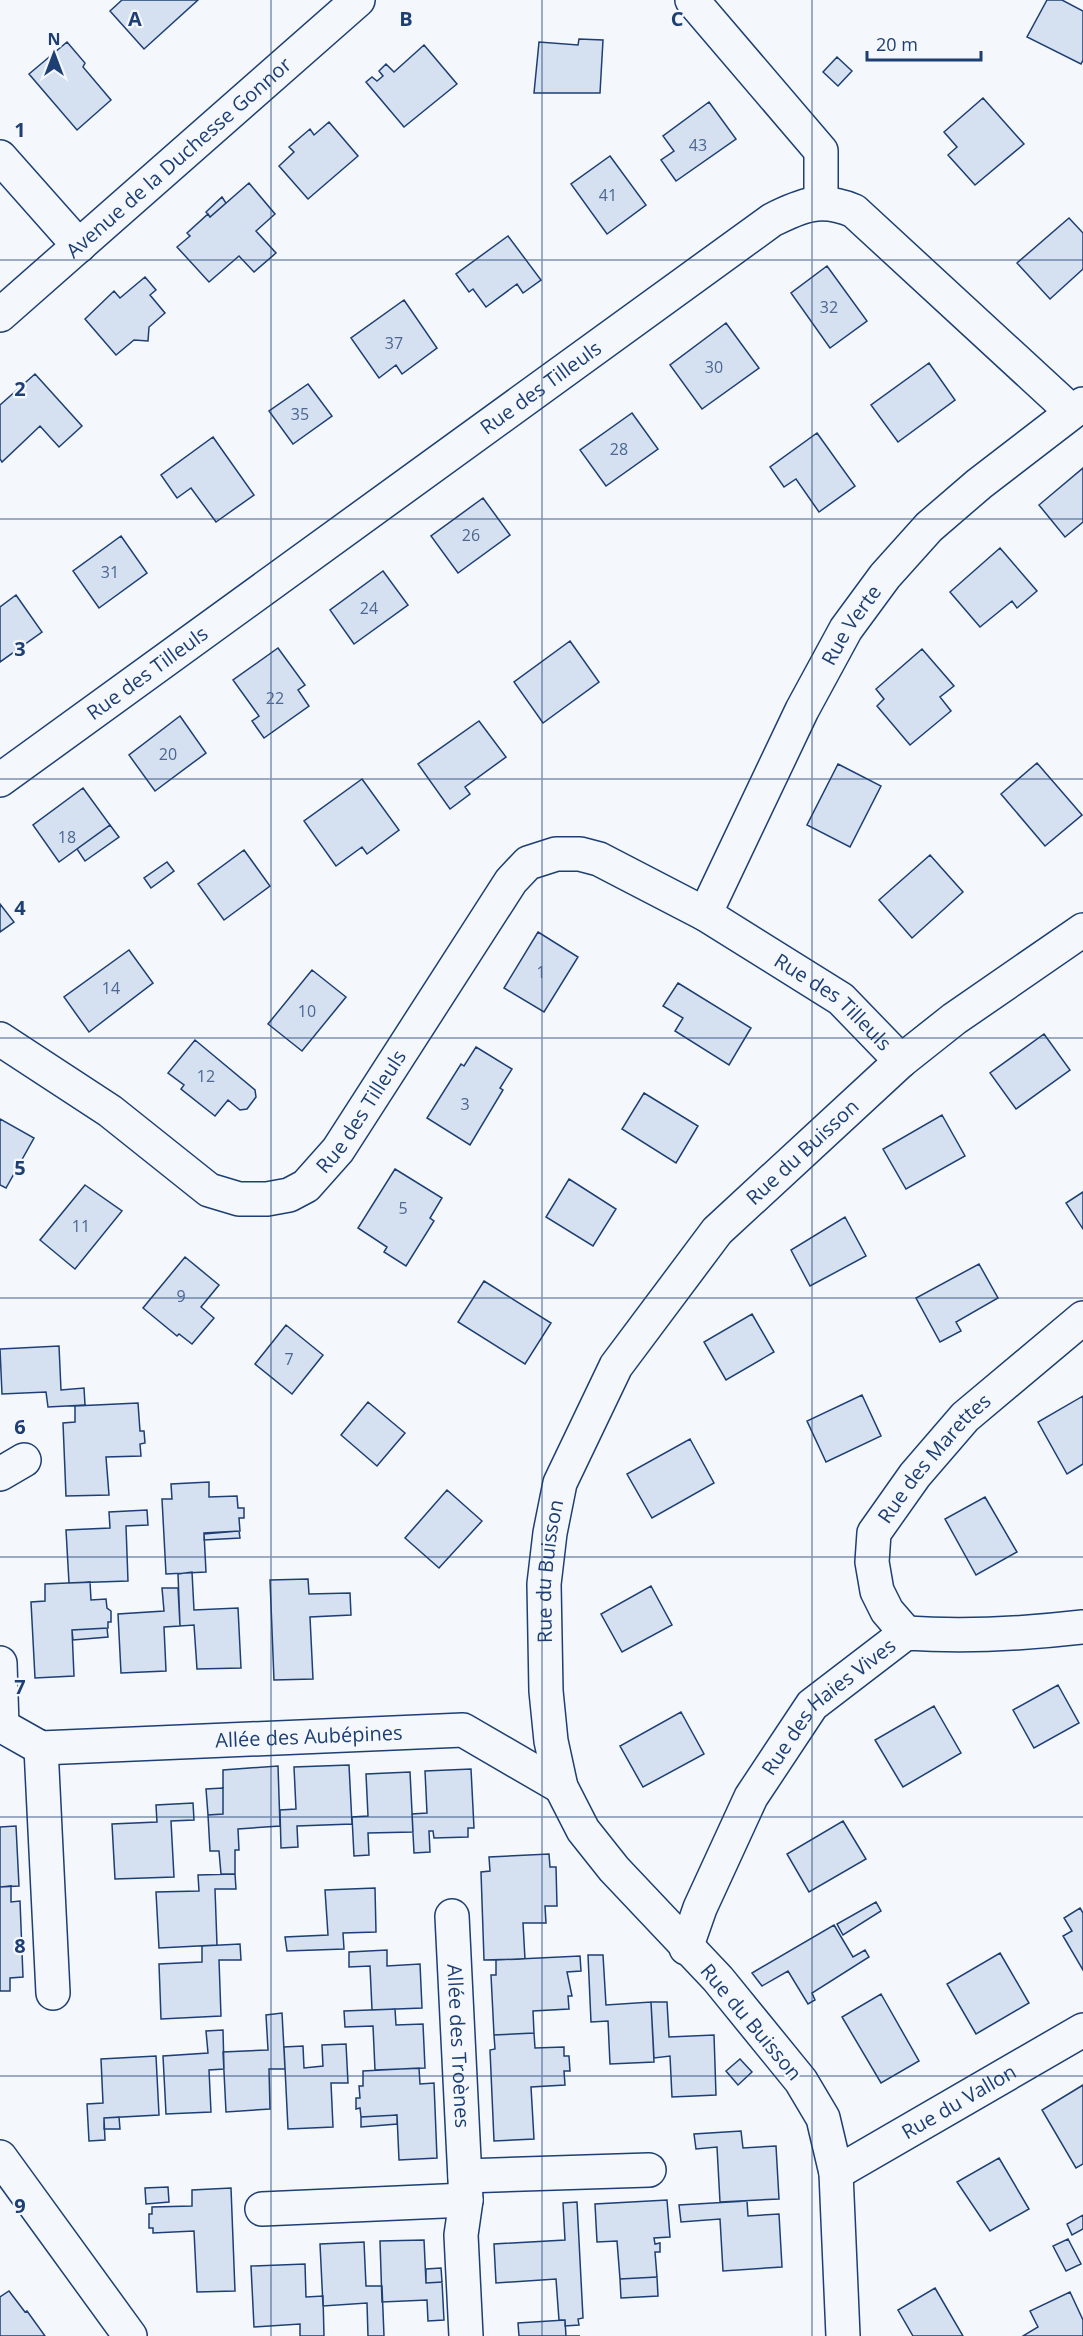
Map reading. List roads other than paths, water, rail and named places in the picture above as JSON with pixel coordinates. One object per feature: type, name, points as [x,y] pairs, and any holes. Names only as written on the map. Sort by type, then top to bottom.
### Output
[{"type":"street","name":"Avenue de la Duchesse Gonnor","points":[[0,315],[358,0]]},
{"type":"street","points":[[692,0],[821,151],[821,202]]},
{"type":"street","points":[[0,157],[79,246]]},
{"type":"street","name":"Rue des Tilleuls","points":[[0,780],[772,220],[794,209],[821,202],[836,203],[854,211],[1077,408]]},
{"type":"street","name":"Rue Verte","points":[[705,914],[802,710],[846,629],[885,576],[929,527],[1077,408]]},
{"type":"street","name":"Rue des Tilleuls","points":[[0,1039],[110,1111],[208,1190],[239,1199],[289,1195],[306,1186],[338,1150],[511,881],[528,863],[556,854],[580,854],[599,859],[705,914],[841,999],[901,1061]]},
{"type":"street","name":"Rue du Buisson","points":[[843,2336],[836,2173],[823,2118],[801,2081],[718,1979],[614,1869],[583,1830],[561,1787],[551,1741],[546,1692],[544,1584],[550,1533],[561,1483],[616,1366],[717,1231],[901,1061],[954,1019],[1083,930]]},
{"type":"street","name":"Rue des Marettes","points":[[906,1633],[887,1611],[877,1591],[872,1562],[874,1533],[915,1475],[965,1417],[1083,1318]]},
{"type":"street","name":"Rue des Haies Vives","points":[[687,1948],[700,1908],[751,1797],[812,1705],[906,1633],[961,1637],[1027,1634],[1083,1627]]},
{"type":"street","points":[[0,1663],[2,1726],[41,1748],[53,1993]]},
{"type":"street","name":"Allée des Aubépines","points":[[41,1748],[463,1730],[561,1787]]},
{"type":"street","name":"Allée des Troènes","points":[[452,1916],[466,2188],[461,2235],[466,2336]]},
{"type":"street","name":"Rue du Vallon","points":[[836,2173],[1083,2030]]},
{"type":"street","points":[[0,2157],[130,2336]]},
{"type":"street","points":[[262,2209],[649,2170]]}]
